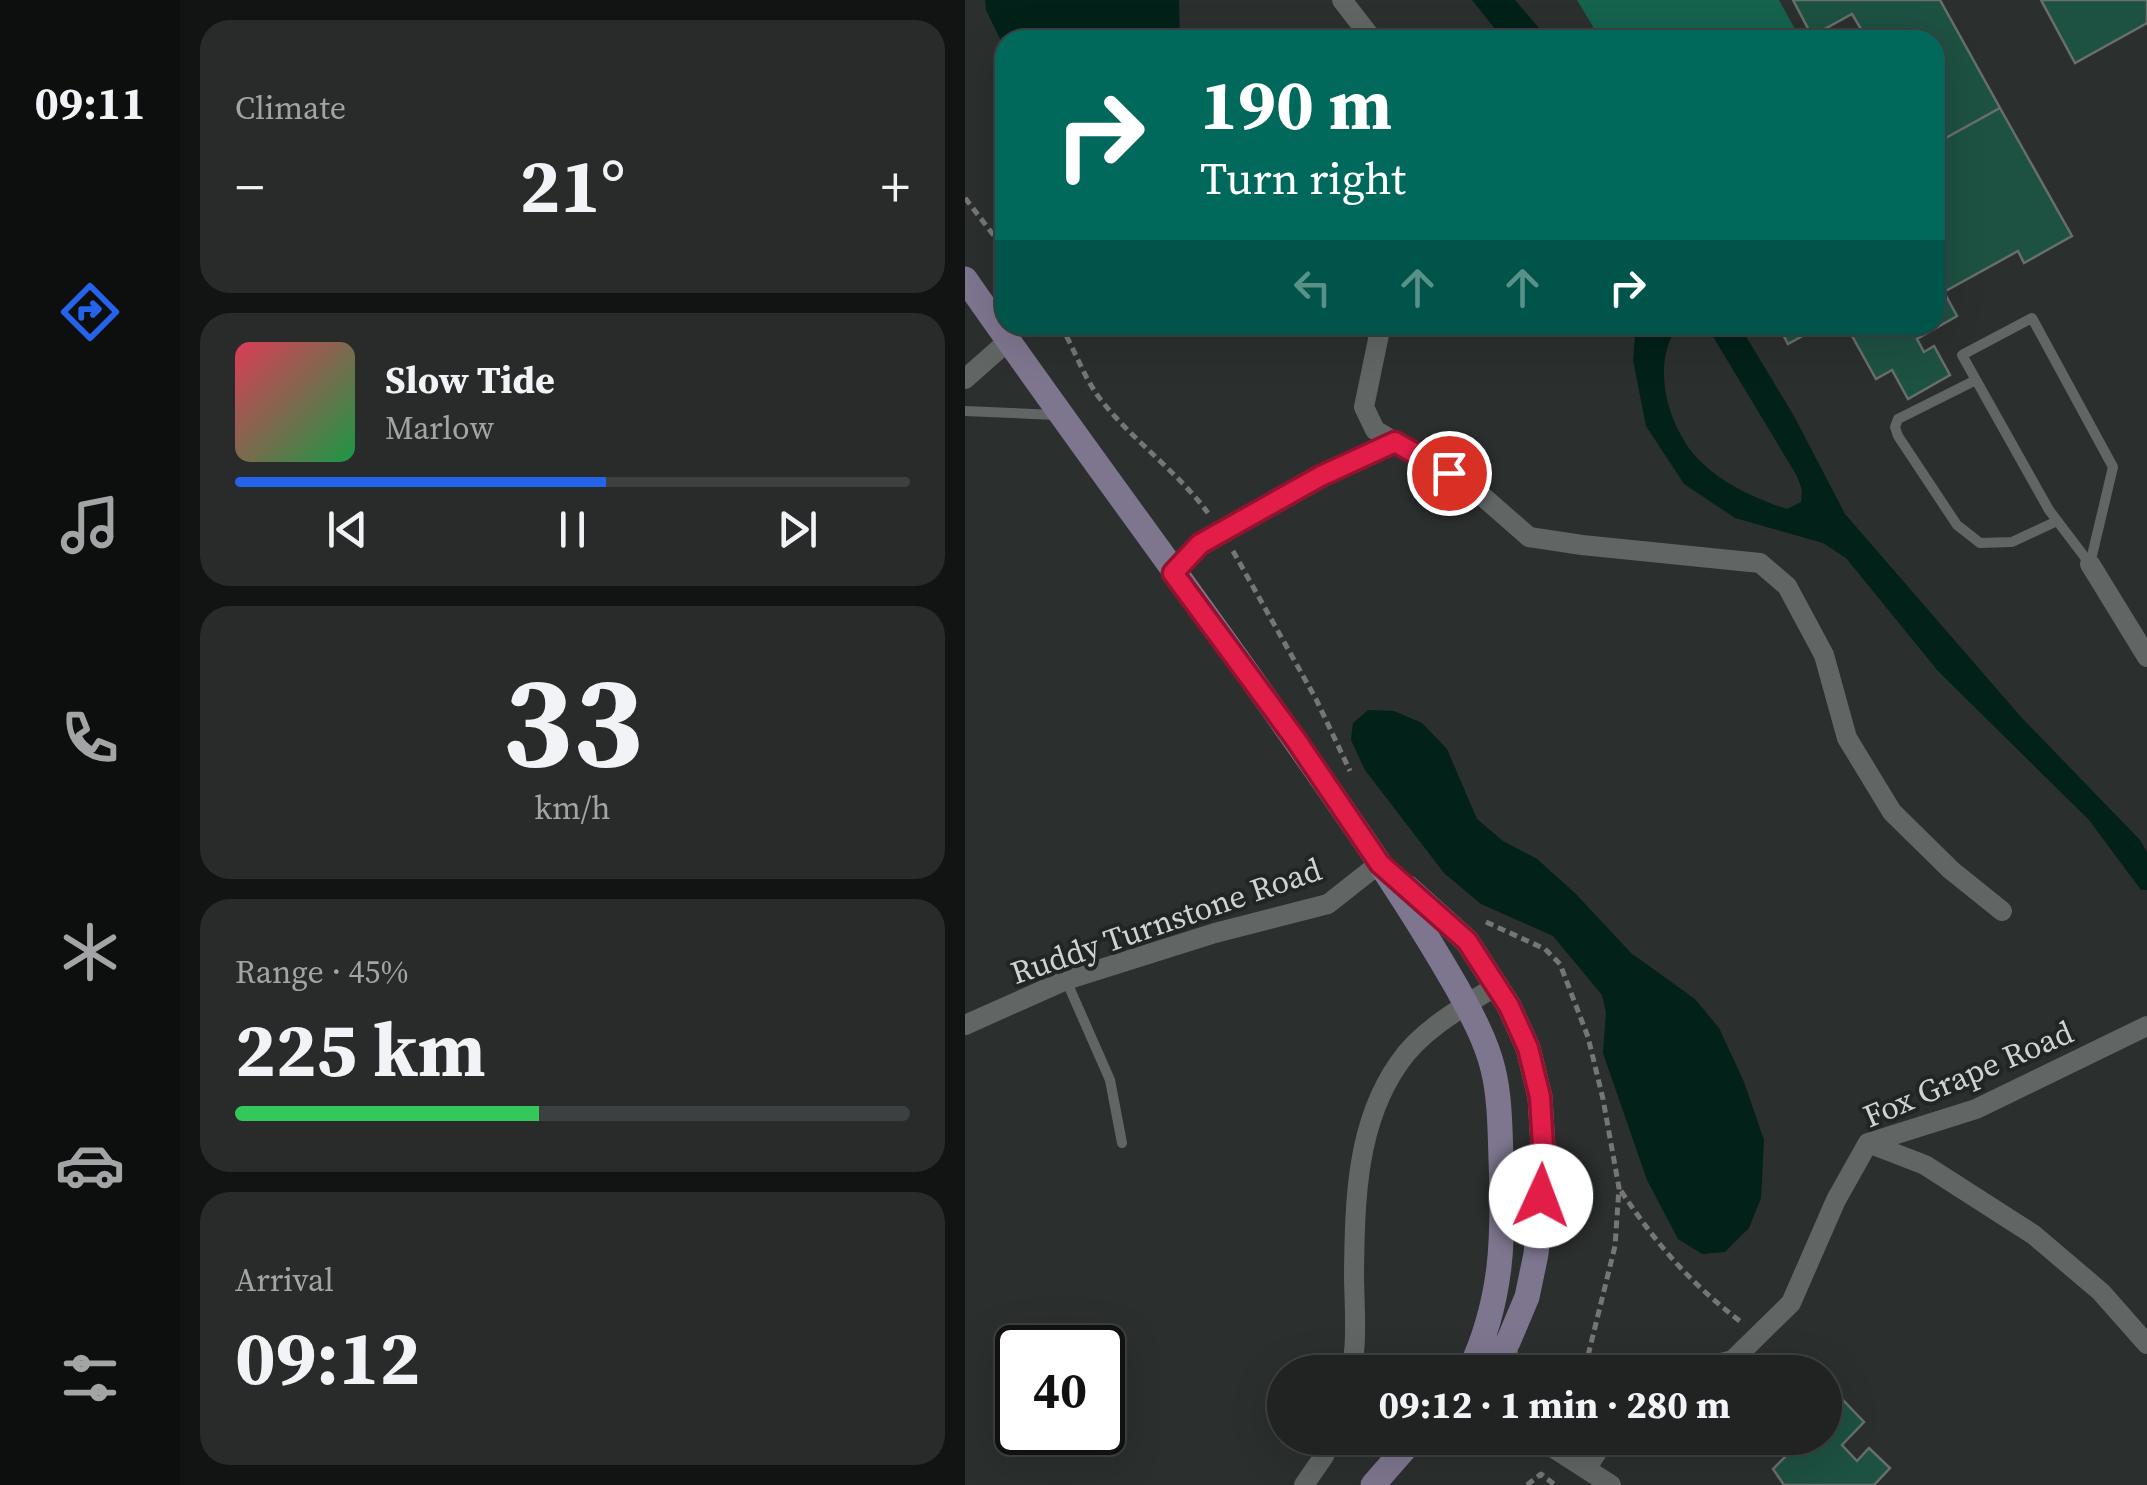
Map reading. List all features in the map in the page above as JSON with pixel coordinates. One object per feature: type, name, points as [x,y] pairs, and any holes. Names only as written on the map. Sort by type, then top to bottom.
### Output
[{"type":"street","points":[[1341,0],[1365,30]]},
{"type":"street","points":[[965,278],[995,321]]},
{"type":"street","points":[[1005,335],[1296,740],[1428,935],[1467,1005],[1493,1068],[1500,1127],[1503,1226],[1495,1300],[1477,1355]]},
{"type":"street","points":[[1379,335],[1364,407],[1375,430],[1473,487],[1529,536],[1582,546],[1761,563],[1787,586],[1824,655],[1847,738],[1892,812],[1951,870],[2002,911]]},
{"type":"street","points":[[965,379],[1009,341]]},
{"type":"street","points":[[1173,573],[1200,544],[1222,531],[1321,476],[1395,442]]},
{"type":"street","points":[[2090,564],[2147,658]]},
{"type":"street","points":[[1380,864],[1467,941],[1528,1048],[1540,1097],[1544,1163],[1536,1254],[1527,1297],[1508,1342],[1496,1355]]},
{"type":"street","name":"Ruddy Turnstone Road","points":[[965,1025],[1066,980],[1215,933],[1329,904],[1380,864]]},
{"type":"street","points":[[1351,1355],[1355,1218],[1359,1170],[1369,1124],[1399,1062],[1442,1022],[1495,986]]},
{"type":"street","name":"Fox Grape Road","points":[[1738,1355],[1791,1303],[1836,1200],[1868,1143],[1976,1110],[2147,1026]]},
{"type":"street","points":[[1868,1143],[1925,1165],[2035,1235],[2101,1292],[2147,1344]]},
{"type":"street","points":[[1508,1342],[1508,1355]]},
{"type":"street","points":[[1304,1485],[1323,1455]]},
{"type":"street","points":[[1373,1485],[1399,1455]]},
{"type":"street","points":[[1565,1455],[1611,1485]]},
{"type":"street","points":[[1586,1469],[1595,1455]]},
{"type":"lane","points":[[2032,318],[2113,468],[2090,564],[2057,521],[1962,354],[2032,318]]},
{"type":"lane","points":[[1977,380],[1898,419],[1898,436],[1957,524],[1980,543],[2012,542],[2057,521]]},
{"type":"lane","points":[[965,412],[1061,415]]},
{"type":"lane","points":[[1066,980],[1110,1080],[1123,1143]]},
{"type":"path","points":[[965,198],[995,237]]},
{"type":"path","points":[[1064,335],[1084,376],[1103,402],[1190,489],[1222,531],[1316,699],[1358,785]]},
{"type":"path","points":[[1481,919],[1545,949],[1560,964],[1588,1037],[1619,1188],[1615,1246],[1589,1355]]},
{"type":"path","points":[[1619,1188],[1654,1240],[1697,1287],[1758,1335]]},
{"type":"path","points":[[1527,1485],[1541,1474],[1555,1485]]},
{"type":"green space","points":[[1577,0],[1779,0],[1796,30],[1595,30]]},
{"type":"shaded area","points":[[985,0],[1179,0],[1180,30],[996,30]]},
{"type":"shaded area","points":[[1472,0],[1515,0],[1540,30],[1496,30]]},
{"type":"shaded area","points":[[1635,335],[1673,335],[1665,358],[1666,395],[1689,448],[1729,484],[1787,509],[1801,502],[1797,476],[1712,335],[1745,335],[1794,416],[1845,514],[2021,717],[2140,840],[2147,852],[2147,890],[2141,890],[2089,820],[1938,671],[1846,558],[1823,543],[1735,518],[1684,484],[1646,426],[1633,360]]},
{"type":"shaded area","points":[[1368,710],[1394,711],[1422,723],[1447,749],[1477,819],[1503,841],[1537,859],[1631,953],[1695,999],[1719,1028],[1744,1082],[1764,1140],[1761,1198],[1749,1228],[1725,1252],[1702,1254],[1678,1239],[1647,1180],[1603,1053],[1606,1012],[1602,995],[1553,936],[1481,904],[1444,873],[1365,770],[1351,740],[1353,723]]},
{"type":"building","points":[[1793,0],[1940,0],[2000,108],[1945,138],[1945,30],[1859,30],[1852,14],[1823,30],[1809,30]]},
{"type":"building","points":[[2041,0],[2147,0],[2147,23],[2075,63]]},
{"type":"building","points":[[2000,108],[2072,236],[2024,263],[2018,251],[1945,291],[1945,138]]},
{"type":"building","points":[[1945,294],[1957,316],[1945,323]]},
{"type":"building","points":[[1783,335],[1804,335],[1788,344]]},
{"type":"building","points":[[1852,335],[1924,335],[1917,339],[1924,352],[1934,346],[1950,375],[1908,399],[1892,370],[1876,379]]},
{"type":"building","points":[[1513,1175],[1537,1175],[1536,1213],[1512,1212]]},
{"type":"building","points":[[1842,1401],[1864,1422],[1842,1445]]},
{"type":"building","points":[[1842,1445],[1857,1461],[1869,1448],[1890,1468],[1874,1485],[1784,1485],[1773,1469],[1787,1455],[1842,1455]]},
{"type":"route","points":[[1449,473],[1395,442],[1321,476],[1200,544],[1173,573],[1296,740],[1380,864],[1467,941],[1509,1006],[1528,1048],[1540,1097],[1544,1163],[1541,1196]]}]
